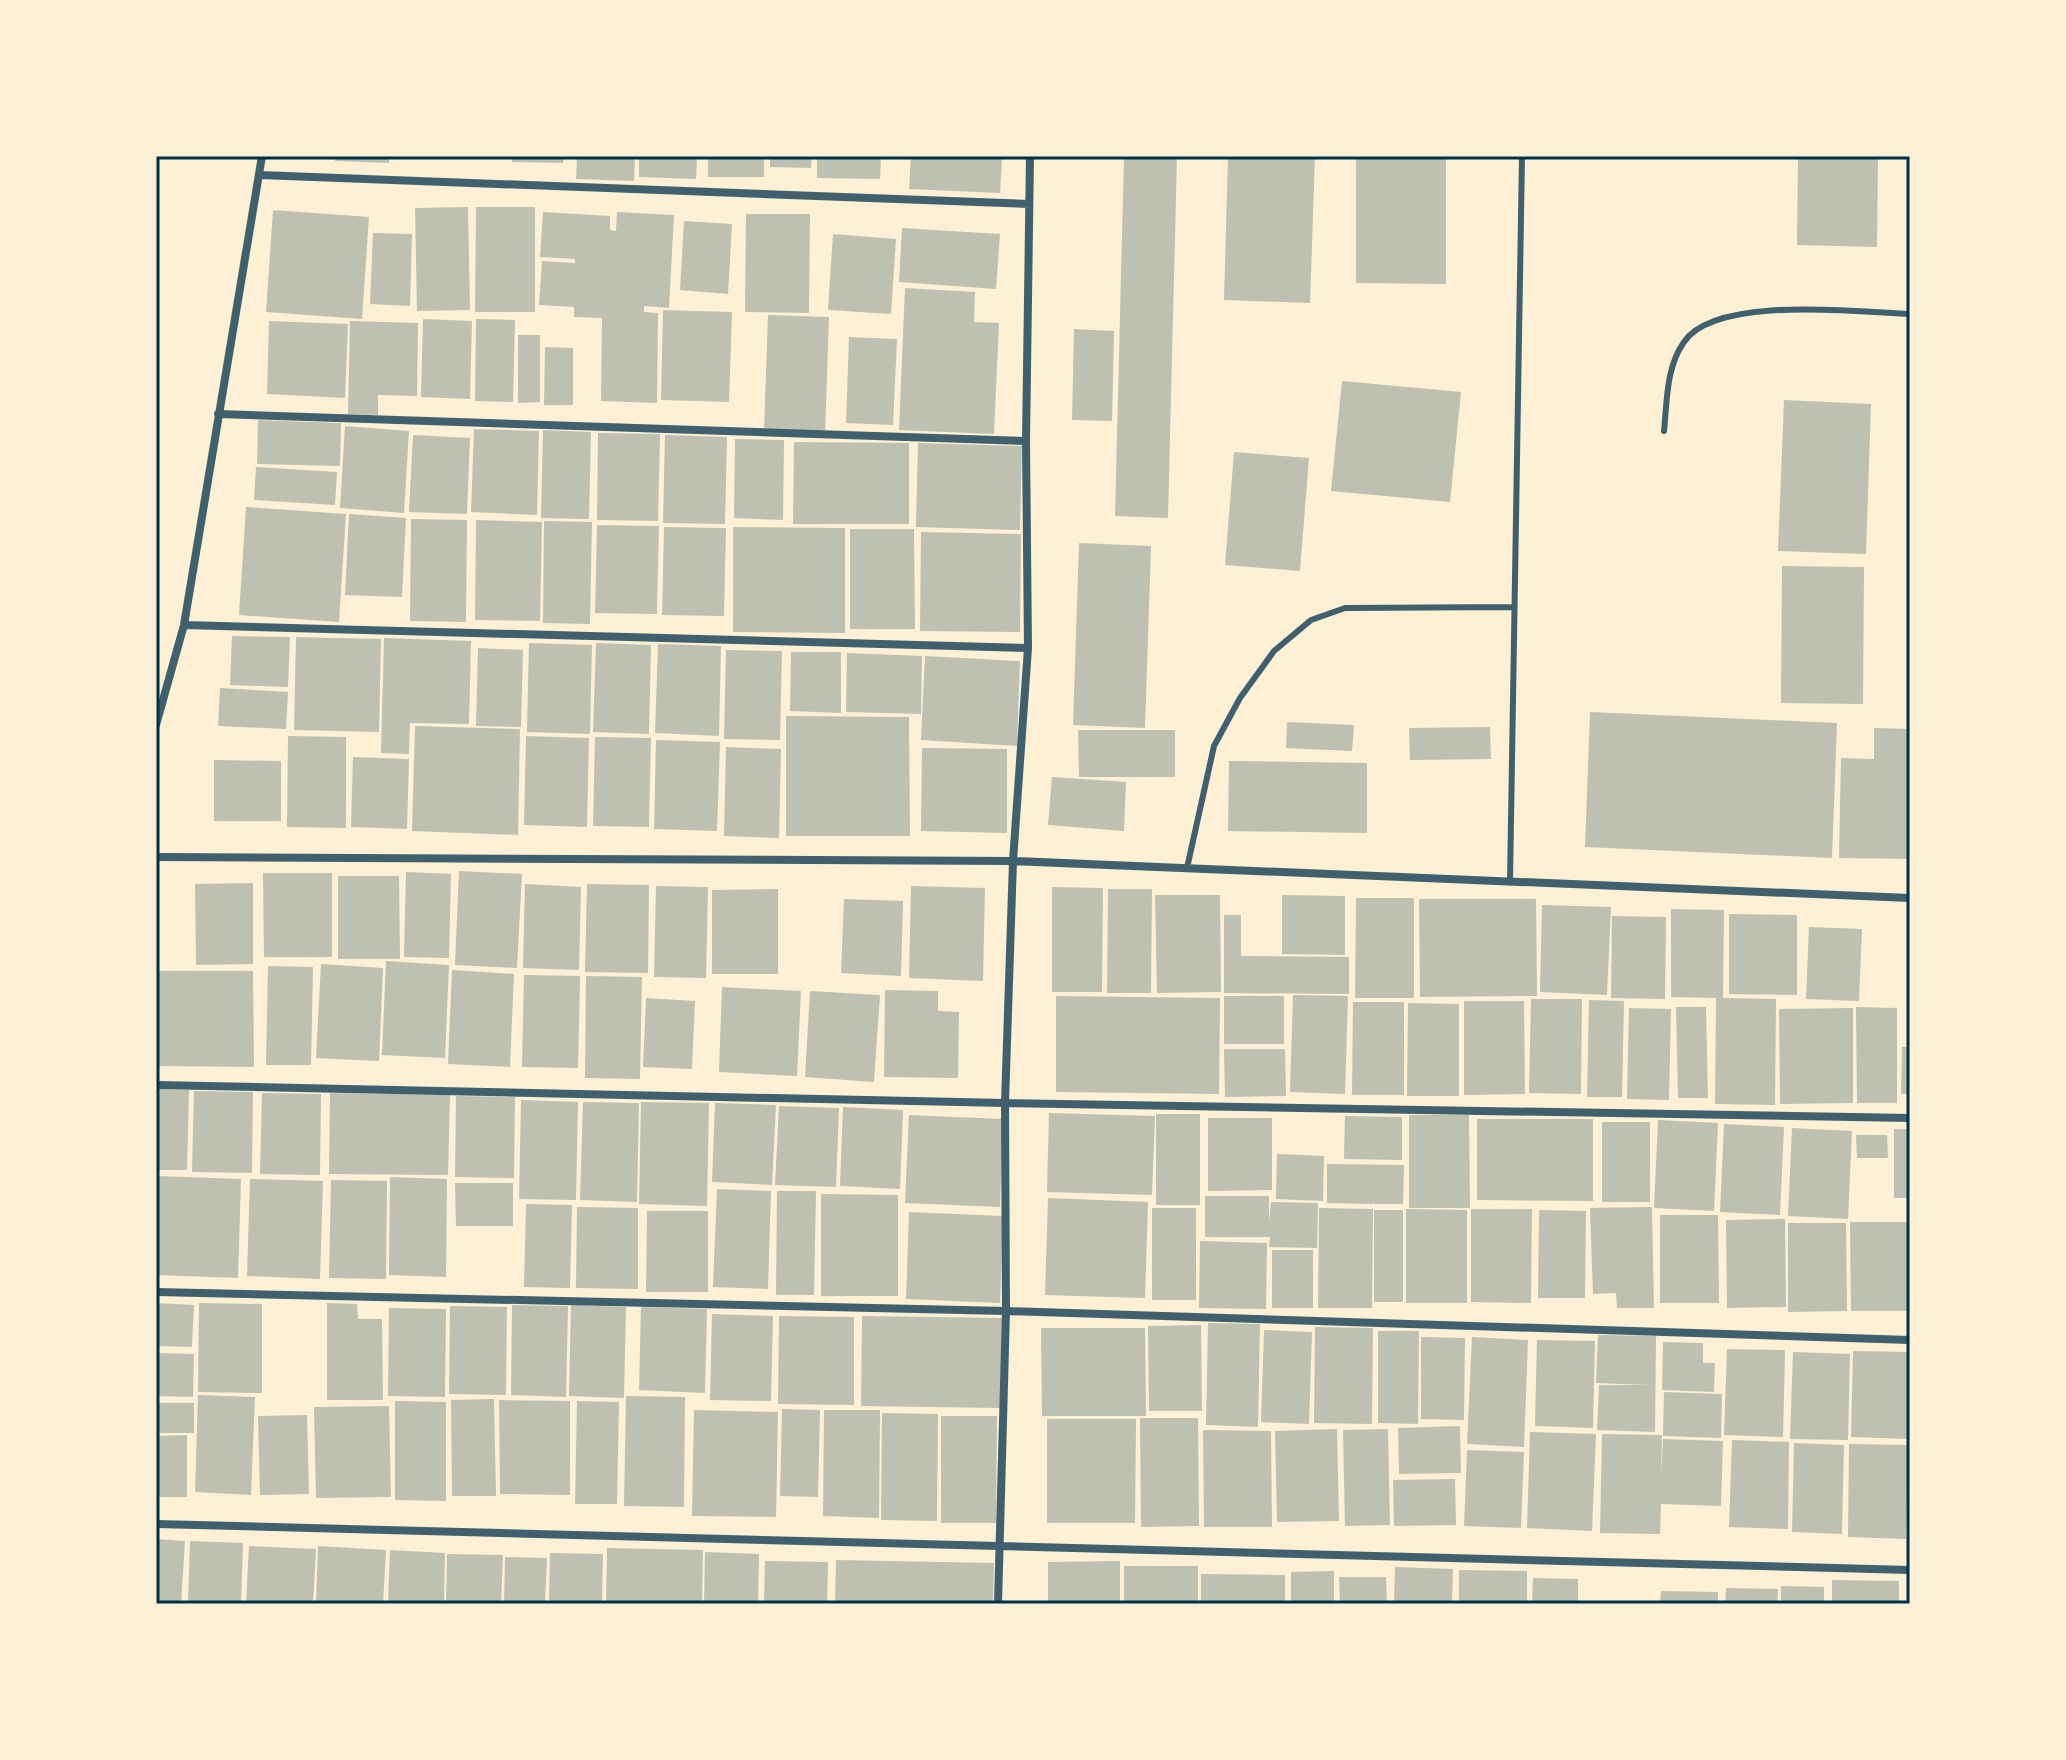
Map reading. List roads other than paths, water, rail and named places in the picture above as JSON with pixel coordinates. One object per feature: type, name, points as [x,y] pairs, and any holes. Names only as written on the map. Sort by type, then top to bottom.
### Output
[{"type":"street","points":[[156,725],[184,625],[262,156]]},
{"type":"street","points":[[998,1604],[1006,1311],[1005,1103],[1013,861],[1028,648],[1026,441],[1030,156]]},
{"type":"street","points":[[260,175],[1029,204]]},
{"type":"street","points":[[218,414],[1026,441]]},
{"type":"street","points":[[184,625],[1028,648]]},
{"type":"street","points":[[156,857],[1013,861],[1910,898]]},
{"type":"street","points":[[156,1085],[1910,1118]]},
{"type":"street","points":[[156,1292],[1006,1311],[1910,1340]]},
{"type":"street","points":[[156,1524],[1910,1570]]},
{"type":"lane","points":[[1510,881],[1522,156]]},
{"type":"lane","points":[[1664,431],[1670,375],[1684,340],[1709,323],[1738,313],[1782,309],[1910,314]]},
{"type":"lane","points":[[1187,868],[1214,746],[1240,698],[1274,651],[1311,620],[1345,608],[1513,607]]}]
